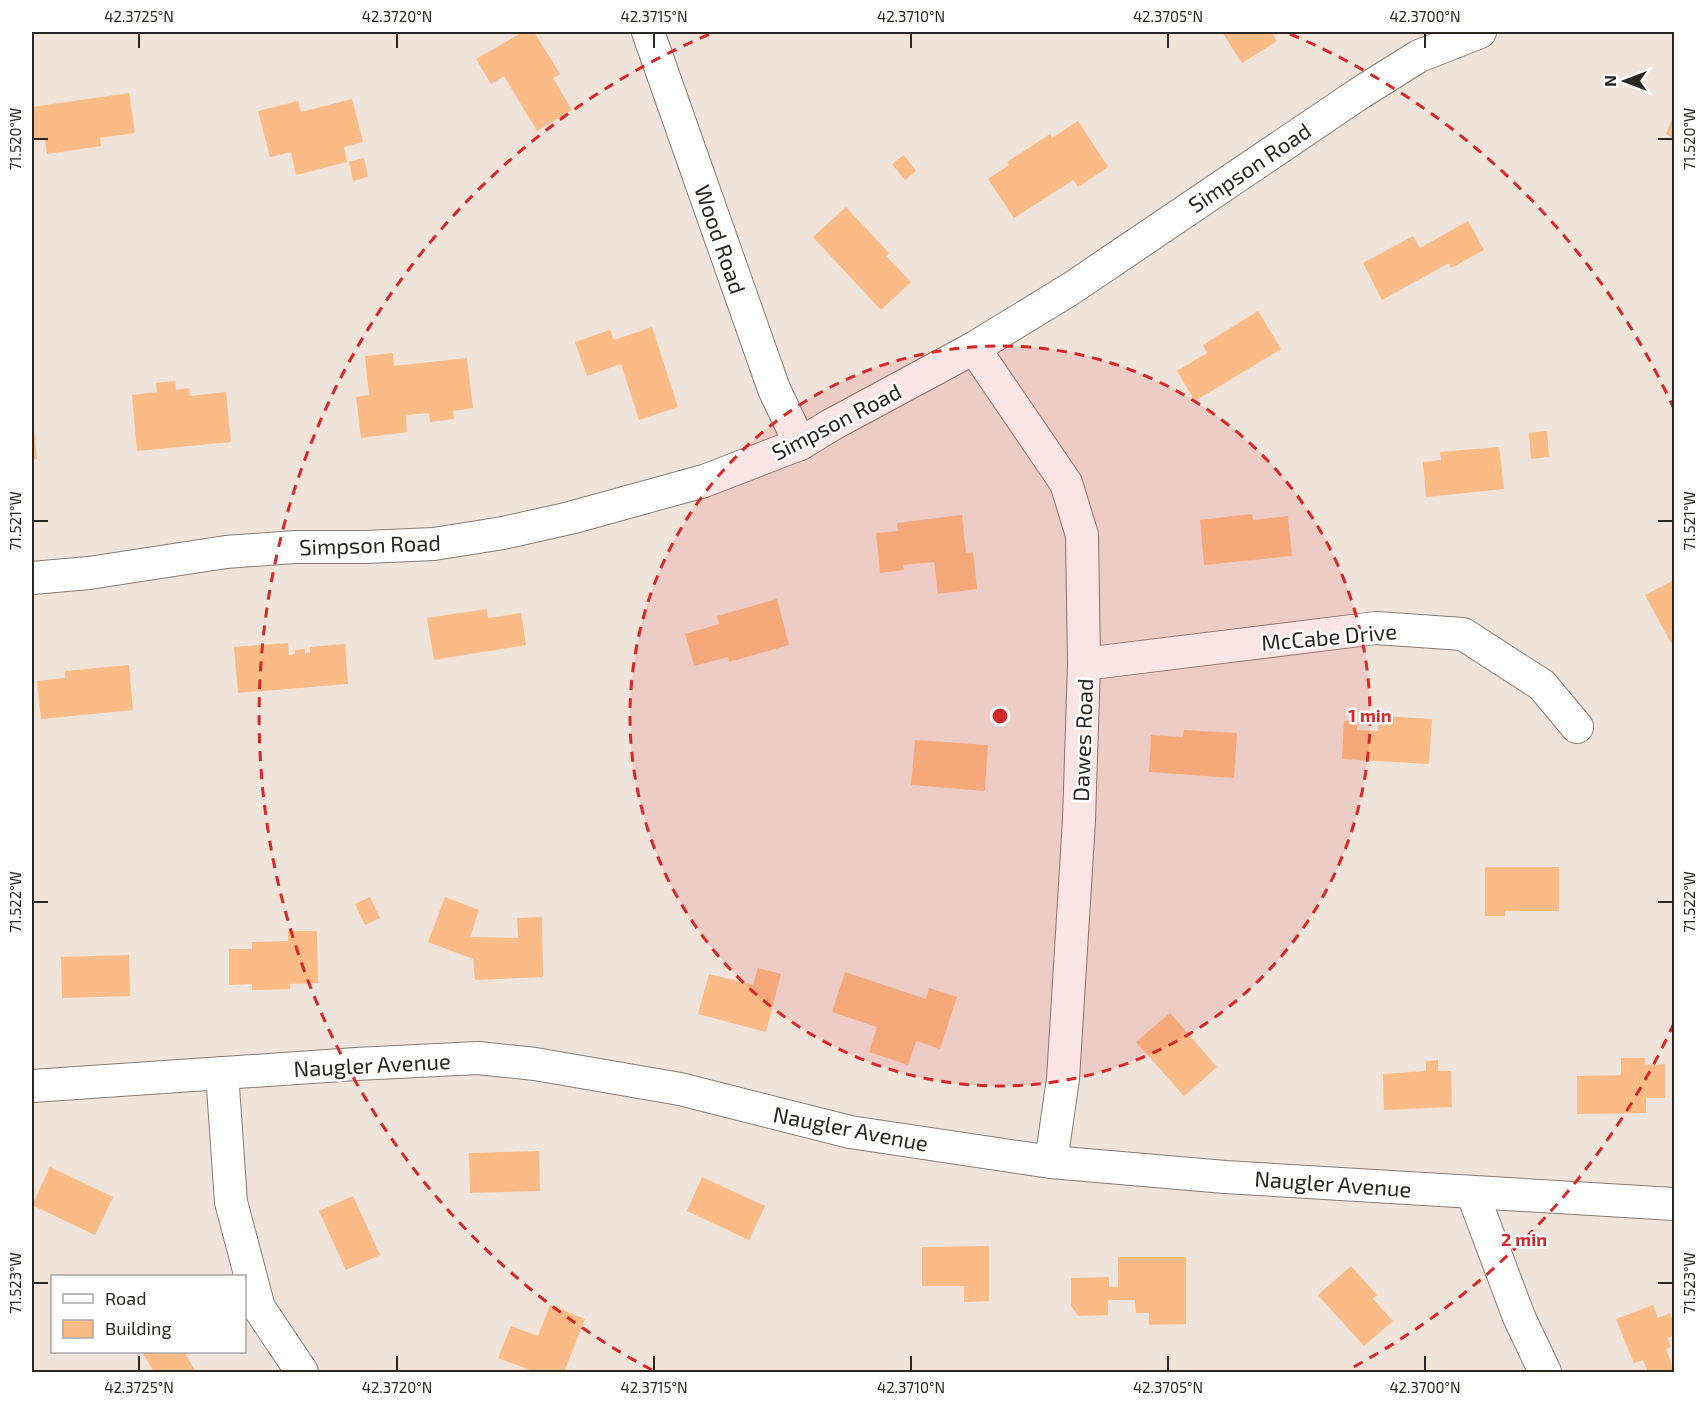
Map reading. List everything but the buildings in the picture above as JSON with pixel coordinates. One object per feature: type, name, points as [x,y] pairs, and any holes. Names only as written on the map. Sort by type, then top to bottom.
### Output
[{"type":"street","name":"Wood Road","points":[[648,32],[774,389],[800,444]]},
{"type":"street","name":"Simpson Road","points":[[32,578],[89,573],[226,552],[295,547],[434,544],[503,533],[570,518],[704,481],[800,444],[974,348],[1072,288],[1360,93],[1419,56],[1480,32]]},
{"type":"street","name":"Dawes Road","points":[[974,348],[1065,483],[1082,535],[1084,664],[1079,820],[1063,1078],[1051,1162]]},
{"type":"street","name":"McCabe Drive","points":[[1084,664],[1376,628],[1464,634],[1542,686],[1577,727]]},
{"type":"street","name":"Naugler Avenue","points":[[32,1086],[478,1058],[535,1064],[680,1089],[850,1132],[1051,1162],[1191,1174],[1674,1204]]},
{"type":"street","points":[[222,1073],[231,1202],[259,1308],[302,1372]]},
{"type":"street","points":[[1472,1192],[1519,1317],[1545,1372]]}]
